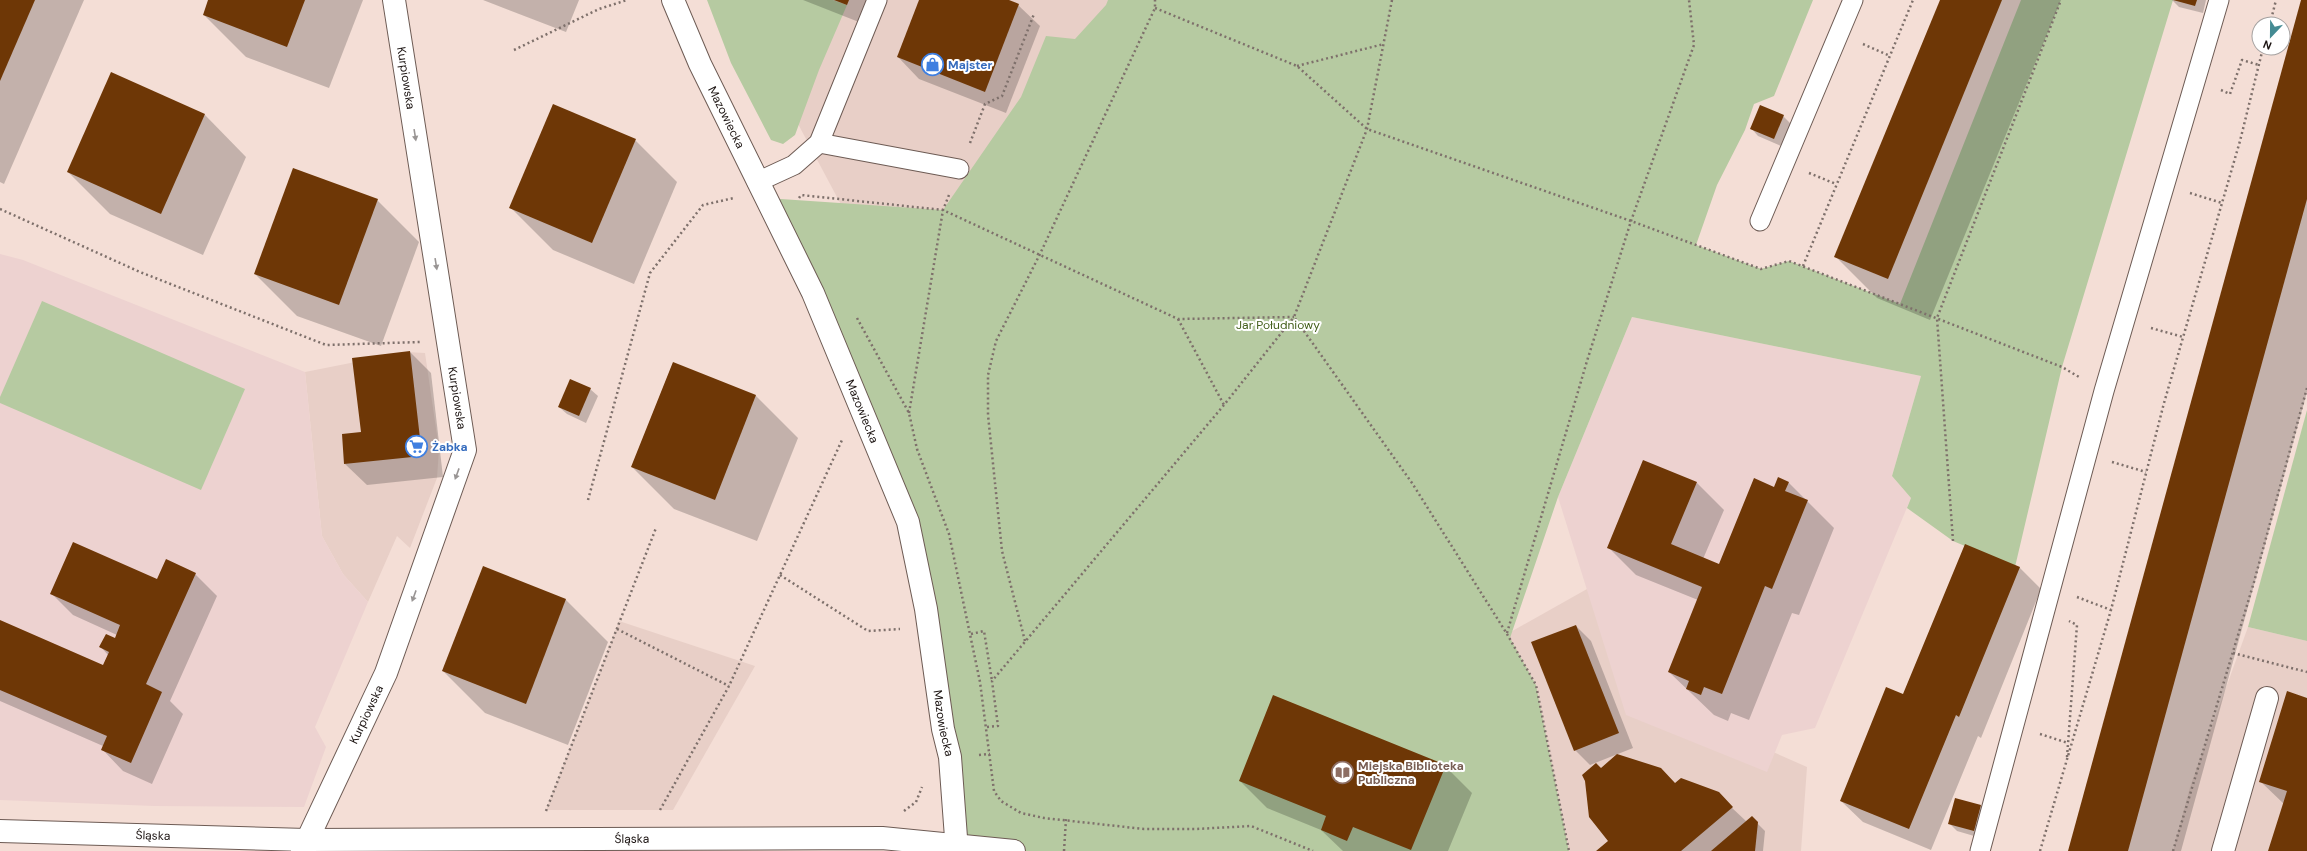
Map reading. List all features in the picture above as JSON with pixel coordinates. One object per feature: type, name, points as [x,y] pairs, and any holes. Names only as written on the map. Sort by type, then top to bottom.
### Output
[{"type":"street","name":"Kurpiowska","points":[[304,846],[386,673],[466,450],[394,0]]},
{"type":"street","name":"Mazowiecka","points":[[673,0],[700,64],[813,293],[908,522],[926,609],[944,729],[950,757],[956,848]]},
{"type":"street","points":[[2224,851],[2267,698]]},
{"type":"street","name":"Śląska","points":[[0,831],[304,846],[535,839],[882,838],[956,848],[1014,851]]},
{"type":"lane","points":[[757,182],[794,165],[819,143],[877,0]]},
{"type":"lane","points":[[1760,222],[1853,0]]},
{"type":"lane","points":[[1980,851],[2104,391],[2219,0]]},
{"type":"lane","points":[[819,143],[959,169]]},
{"type":"path","points":[[514,50],[599,9],[626,0]]},
{"type":"path","points":[[1025,641],[1002,551],[988,415],[988,375],[996,341],[1040,254],[1155,8],[1155,0]]},
{"type":"path","points":[[992,681],[1025,641],[1052,612],[1224,405],[1294,317],[1367,129],[1392,0]]},
{"type":"path","points":[[1507,634],[1587,361],[1631,221],[1694,46],[1689,0]]},
{"type":"path","points":[[1802,266],[1913,0]]},
{"type":"path","points":[[1953,541],[1937,318],[2061,0]]},
{"type":"path","points":[[2272,16],[2276,0]]},
{"type":"path","points":[[1155,8],[1297,66],[1367,129],[1631,221],[1761,269],[1789,261],[2062,367],[2104,391]]},
{"type":"path","points":[[909,413],[943,210],[985,104],[1002,96],[1034,14]]},
{"type":"path","points":[[1297,66],[1384,44]]},
{"type":"path","points":[[2040,851],[2067,763],[2110,610],[2146,472],[2262,56]]},
{"type":"path","points":[[2195,81],[2230,94],[2242,60],[2259,65]]},
{"type":"path","points":[[2164,186],[2222,203]]},
{"type":"path","points":[[588,500],[650,273],[703,205],[737,197],[733,190]]},
{"type":"path","points":[[796,203],[801,195],[943,210],[1178,319],[1294,317]]},
{"type":"path","points":[[0,209],[140,272],[326,345],[448,342]]},
{"type":"path","points":[[854,312],[909,413],[917,449],[949,534],[971,634],[986,727],[994,791],[1001,801],[1021,813],[1044,818],[1066,819],[1144,829],[1251,826],[1313,851]]},
{"type":"path","points":[[1294,317],[1412,483],[1507,634],[1536,685],[1569,851]]},
{"type":"path","points":[[1178,319],[1224,405]]},
{"type":"path","points":[[2125,320],[2183,337]]},
{"type":"path","points":[[2173,851],[2254,582],[2307,388]]},
{"type":"path","points":[[644,839],[729,686],[844,436],[847,442]]},
{"type":"path","points":[[2087,455],[2146,472]]},
{"type":"path","points":[[535,839],[656,528]]},
{"type":"path","points":[[780,576],[868,631],[902,628],[903,636]]},
{"type":"path","points":[[2079,598],[2110,610]]},
{"type":"path","points":[[2045,612],[2077,625],[2067,763]]},
{"type":"path","points":[[616,629],[729,686]]},
{"type":"path","points":[[971,634],[984,631],[998,726],[986,727]]},
{"type":"path","points":[[2233,653],[2307,672]]},
{"type":"path","points":[[901,813],[916,802],[923,784]]},
{"type":"path","points":[[1064,851],[1066,819]]},
{"type":"shaded area","points":[[738,0],[1119,0],[963,235],[854,229],[755,43]]},
{"type":"shaded area","points":[[0,254],[23,260],[305,372],[322,536],[343,574],[368,602],[315,727],[326,747],[304,807],[154,806],[0,800]]},
{"type":"shaded area","points":[[1632,317],[1921,376],[1892,476],[1911,498],[1815,728],[1782,735],[1767,772],[1626,715],[1558,497]]},
{"type":"shaded area","points":[[406,352],[425,353],[439,449],[437,478],[410,548],[397,536],[368,602],[343,574],[322,536],[305,372]]},
{"type":"shaded area","points":[[1587,589],[1655,700],[1807,767],[1801,851],[1569,851],[1536,685],[1507,634]]},
{"type":"shaded area","points":[[619,621],[755,666],[673,810],[546,810]]},
{"type":"shaded area","points":[[2248,627],[2307,641],[2307,851],[2173,851],[2190,787]]},
{"type":"green space","points":[[707,0],[833,0],[847,5],[819,70],[795,135],[783,144],[771,140],[731,63]]},
{"type":"green space","name":"Jar Południowy","points":[[1108,0],[1813,0],[1774,96],[1754,104],[1745,130],[1717,185],[1696,245],[1761,269],[1789,261],[1900,304],[2021,0],[2173,0],[2062,367],[2015,567],[1953,541],[1907,508],[1911,498],[1892,476],[1921,376],[1632,317],[1558,497],[1510,638],[1536,685],[1569,851],[1014,851],[956,845],[908,522],[766,198],[943,210],[1021,97],[1046,36],[1075,39],[1106,5]]},
{"type":"green space","points":[[42,301],[245,389],[201,490],[0,403],[0,397]]},
{"type":"green space","points":[[2307,410],[2307,641],[2248,627]]},
{"type":"building","points":[[0,0],[35,0],[0,81]]},
{"type":"building","points":[[208,0],[305,0],[287,47],[203,15]]},
{"type":"building","points":[[834,0],[849,0],[847,5]]},
{"type":"building","points":[[919,0],[1009,0],[1019,4],[985,92],[897,57]]},
{"type":"building","points":[[1940,0],[2002,0],[1888,279],[1834,257]]},
{"type":"building","points":[[2173,0],[2197,0],[2195,6]]},
{"type":"building","points":[[2301,0],[2307,0],[2307,199],[2128,851],[2068,851],[2286,56],[2291,56],[2291,37]]},
{"type":"building","points":[[111,72],[205,114],[161,214],[67,172]]},
{"type":"building","points":[[553,104],[636,139],[592,243],[509,208]]},
{"type":"building","points":[[1760,105],[1784,115],[1774,139],[1750,129]]},
{"type":"building","points":[[293,168],[378,199],[339,305],[254,274]]},
{"type":"building","points":[[410,351],[422,456],[344,464],[342,434],[361,432],[352,358]]},
{"type":"building","points":[[673,362],[756,395],[715,500],[631,467]]},
{"type":"building","points":[[570,379],[591,388],[579,416],[558,407]]},
{"type":"building","points":[[1643,460],[1697,482],[1671,544],[1719,564],[1754,478],[1774,487],[1778,477],[1789,482],[1785,491],[1808,500],[1772,589],[1765,586],[1722,694],[1704,687],[1701,695],[1686,689],[1689,681],[1668,672],[1702,587],[1607,548]]},
{"type":"building","points":[[73,542],[157,579],[166,559],[196,573],[146,684],[162,692],[131,763],[101,750],[107,736],[0,690],[0,620],[103,665],[109,652],[99,647],[106,634],[115,638],[120,625],[50,594]]},
{"type":"building","points":[[1965,544],[2020,567],[1959,717],[1956,715],[1909,829],[1840,801],[1886,687],[1903,694]]},
{"type":"building","points":[[483,566],[566,599],[526,704],[442,671]]},
{"type":"building","points":[[1576,625],[1619,733],[1574,751],[1531,642]]},
{"type":"building","points":[[2287,691],[2307,698],[2307,851],[2268,851],[2287,791],[2259,782]]},
{"type":"building","name":"Miejska Biblioteka Publiczna","points":[[1273,695],[1446,765],[1411,850],[1353,827],[1347,841],[1321,830],[1326,816],[1239,781]]},
{"type":"building","points":[[1617,754],[1661,768],[1675,783],[1681,778],[1719,792],[1733,807],[1681,851],[1596,851],[1608,841],[1589,817],[1585,781],[1582,775],[1596,763],[1601,768]]},
{"type":"building","points":[[1955,798],[1981,805],[1974,831],[1948,824]]},
{"type":"building","points":[[1752,816],[1758,822],[1755,851],[1711,851]]},
{"type":"place","name":"Majster","points":[[933,65]]},
{"type":"place","name":"Żabka","points":[[416,447]]},
{"type":"place","name":"Miejska Biblioteka Publiczna","points":[[1342,773]]}]
